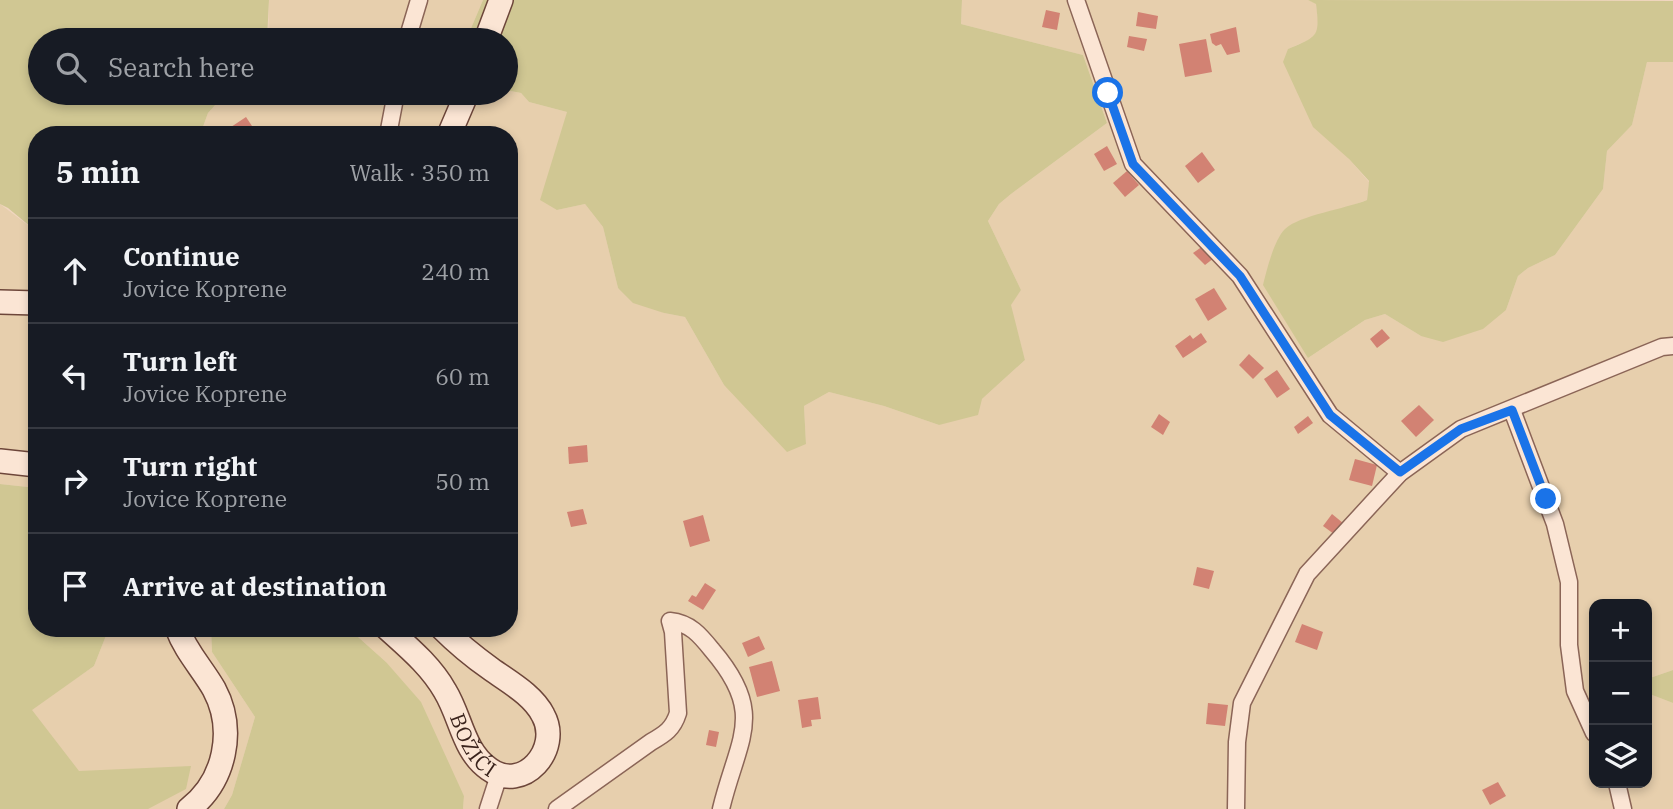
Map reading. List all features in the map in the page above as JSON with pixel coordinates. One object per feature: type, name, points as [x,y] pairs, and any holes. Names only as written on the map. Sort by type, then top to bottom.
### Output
[{"type":"main road","points":[[490,28],[501,0]]},
{"type":"main road","points":[[453,126],[462,105]]},
{"type":"main road","points":[[0,302],[28,303]]},
{"type":"main road","points":[[0,461],[28,464]]},
{"type":"main road","points":[[181,637],[190,655],[215,691],[225,728],[225,747],[216,776],[202,797],[189,809]]},
{"type":"main road","name":"BOŽIĆI","points":[[397,637],[439,681],[452,704],[470,750],[482,764],[499,775],[522,775],[535,766],[548,740],[545,718],[524,694],[452,637]]},
{"type":"street","points":[[411,28],[419,0]]},
{"type":"street","points":[[1076,0],[1133,164],[1240,276],[1330,415],[1400,472]]},
{"type":"street","points":[[390,126],[394,105]]},
{"type":"street","points":[[1236,809],[1237,742],[1242,703],[1307,574],[1400,472],[1461,429],[1662,347],[1673,346]]},
{"type":"street","points":[[1512,410],[1555,524],[1569,582],[1569,645],[1575,691],[1590,725]]},
{"type":"street","points":[[557,809],[666,733],[675,723],[678,713],[670,621],[680,622],[696,631],[732,672],[740,693],[744,708],[743,732],[721,809]]},
{"type":"street","points":[[488,809],[499,775]]},
{"type":"street","points":[[1618,788],[1623,809]]},
{"type":"shaded area","points":[[0,0],[269,0],[268,28],[28,28],[28,105],[215,105],[208,113],[203,126],[28,126],[28,225],[0,204]]},
{"type":"shaded area","points":[[269,0],[483,0],[471,28],[268,28]]},
{"type":"shaded area","points":[[483,0],[962,0],[961,24],[1083,55],[1107,123],[1011,194],[999,204],[988,221],[1021,290],[1011,305],[1025,360],[982,399],[978,415],[939,425],[884,406],[829,392],[804,406],[806,444],[787,452],[724,385],[685,317],[633,303],[618,288],[603,227],[585,204],[557,210],[540,200],[567,112],[529,102],[518,92],[518,28],[471,28]]},
{"type":"shaded area","points":[[962,0],[1308,0],[1316,3],[1319,27],[1313,38],[1288,49],[1349,159],[1369,182],[1367,200],[1339,210],[1308,358],[1365,320],[1385,314],[1421,336],[1506,310],[1518,276],[1555,255],[1603,189],[1607,151],[1632,125],[1647,62],[1673,62],[1673,670],[1652,677],[1652,599],[1589,599],[1589,788],[1652,788],[1652,695],[1673,703],[1673,809],[463,809],[464,796],[386,662],[358,637],[518,637],[518,126],[203,126],[208,113],[215,105],[518,105],[518,92],[529,102],[567,112],[557,210],[585,204],[603,227],[618,288],[664,313],[685,317],[724,385],[806,444],[804,406],[829,392],[884,406],[939,425],[982,399],[1025,360],[1010,305],[1021,290],[988,221],[999,204],[1011,194],[1107,123],[1083,55],[961,24]]},
{"type":"shaded area","points":[[1308,0],[1673,1],[1673,62],[1647,62],[1632,125],[1607,151],[1603,189],[1555,255],[1518,276],[1506,310],[1483,329],[1443,342],[1421,336],[1385,314],[1365,320],[1308,358],[1263,285],[1274,247],[1285,229],[1312,216],[1367,200],[1369,181],[1313,127],[1283,62],[1288,49],[1315,34],[1318,23],[1316,4]]},
{"type":"shaded area","points":[[0,204],[28,225],[28,487],[0,484]]},
{"type":"shaded area","points":[[0,484],[28,487],[28,637],[105,637],[94,666],[32,710],[79,771],[191,766],[186,789],[148,809],[0,809]]},
{"type":"shaded area","points":[[105,637],[211,637],[212,652],[255,717],[232,795],[224,809],[0,809],[0,731],[94,666]]},
{"type":"shaded area","points":[[211,637],[358,637],[386,662],[421,702],[464,796],[463,809],[224,809],[232,795],[255,717],[212,652]]},
{"type":"shaded area","points":[[1673,670],[1673,703],[1652,695],[1652,677]]},
{"type":"building","points":[[1046,10],[1060,13],[1057,30],[1042,27]]},
{"type":"building","points":[[1138,12],[1158,16],[1156,29],[1136,26]]},
{"type":"building","points":[[1236,27],[1240,52],[1227,55],[1221,44],[1216,46],[1212,43],[1210,34]]},
{"type":"building","points":[[1129,36],[1147,39],[1144,51],[1127,47]]},
{"type":"building","points":[[1206,39],[1212,72],[1185,77],[1179,44]]},
{"type":"building","points":[[246,117],[252,126],[232,126]]},
{"type":"building","points":[[1107,146],[1117,164],[1104,171],[1094,154]]},
{"type":"building","points":[[1202,152],[1215,170],[1198,183],[1185,166]]},
{"type":"building","points":[[1127,171],[1139,185],[1125,197],[1113,183]]},
{"type":"building","points":[[1203,246],[1214,258],[1205,265],[1193,253]]},
{"type":"building","points":[[1214,288],[1227,309],[1208,321],[1195,299]]},
{"type":"building","points":[[1382,329],[1390,338],[1377,348],[1370,339]]},
{"type":"building","points":[[1201,333],[1207,342],[1183,358],[1175,346],[1190,335],[1193,339]]},
{"type":"building","points":[[1249,354],[1264,368],[1253,379],[1239,365]]},
{"type":"building","points":[[1277,370],[1290,389],[1277,398],[1264,379]]},
{"type":"building","points":[[1419,405],[1434,420],[1416,437],[1401,421]]},
{"type":"building","points":[[1159,414],[1170,422],[1163,435],[1151,427]]},
{"type":"building","points":[[1308,416],[1313,423],[1298,434],[1294,427]]},
{"type":"building","points":[[587,445],[588,462],[569,464],[568,447]]},
{"type":"building","points":[[1355,459],[1377,465],[1372,486],[1349,480]]},
{"type":"building","points":[[583,509],[587,524],[571,527],[567,512]]},
{"type":"building","points":[[1332,514],[1343,523],[1334,534],[1323,526]]},
{"type":"building","points":[[703,515],[710,541],[690,547],[683,521]]},
{"type":"building","points":[[1197,567],[1214,571],[1209,589],[1193,585]]},
{"type":"building","points":[[705,583],[716,590],[703,610],[688,601],[692,595],[696,597]]},
{"type":"building","points":[[1302,624],[1323,632],[1317,650],[1295,642]]},
{"type":"building","points":[[759,636],[765,649],[748,657],[742,643]]},
{"type":"building","points":[[772,661],[780,691],[757,697],[749,667]]},
{"type":"building","points":[[818,697],[821,719],[811,720],[812,726],[802,728],[798,700]]},
{"type":"building","points":[[1208,703],[1228,705],[1225,726],[1206,724]]},
{"type":"building","points":[[709,730],[719,732],[716,747],[706,745]]},
{"type":"building","points":[[1498,782],[1506,796],[1490,805],[1482,790]]},
{"type":"route","points":[[1108,93],[1133,164],[1240,276],[1330,415],[1400,472],[1461,429],[1512,410],[1546,499]]}]
